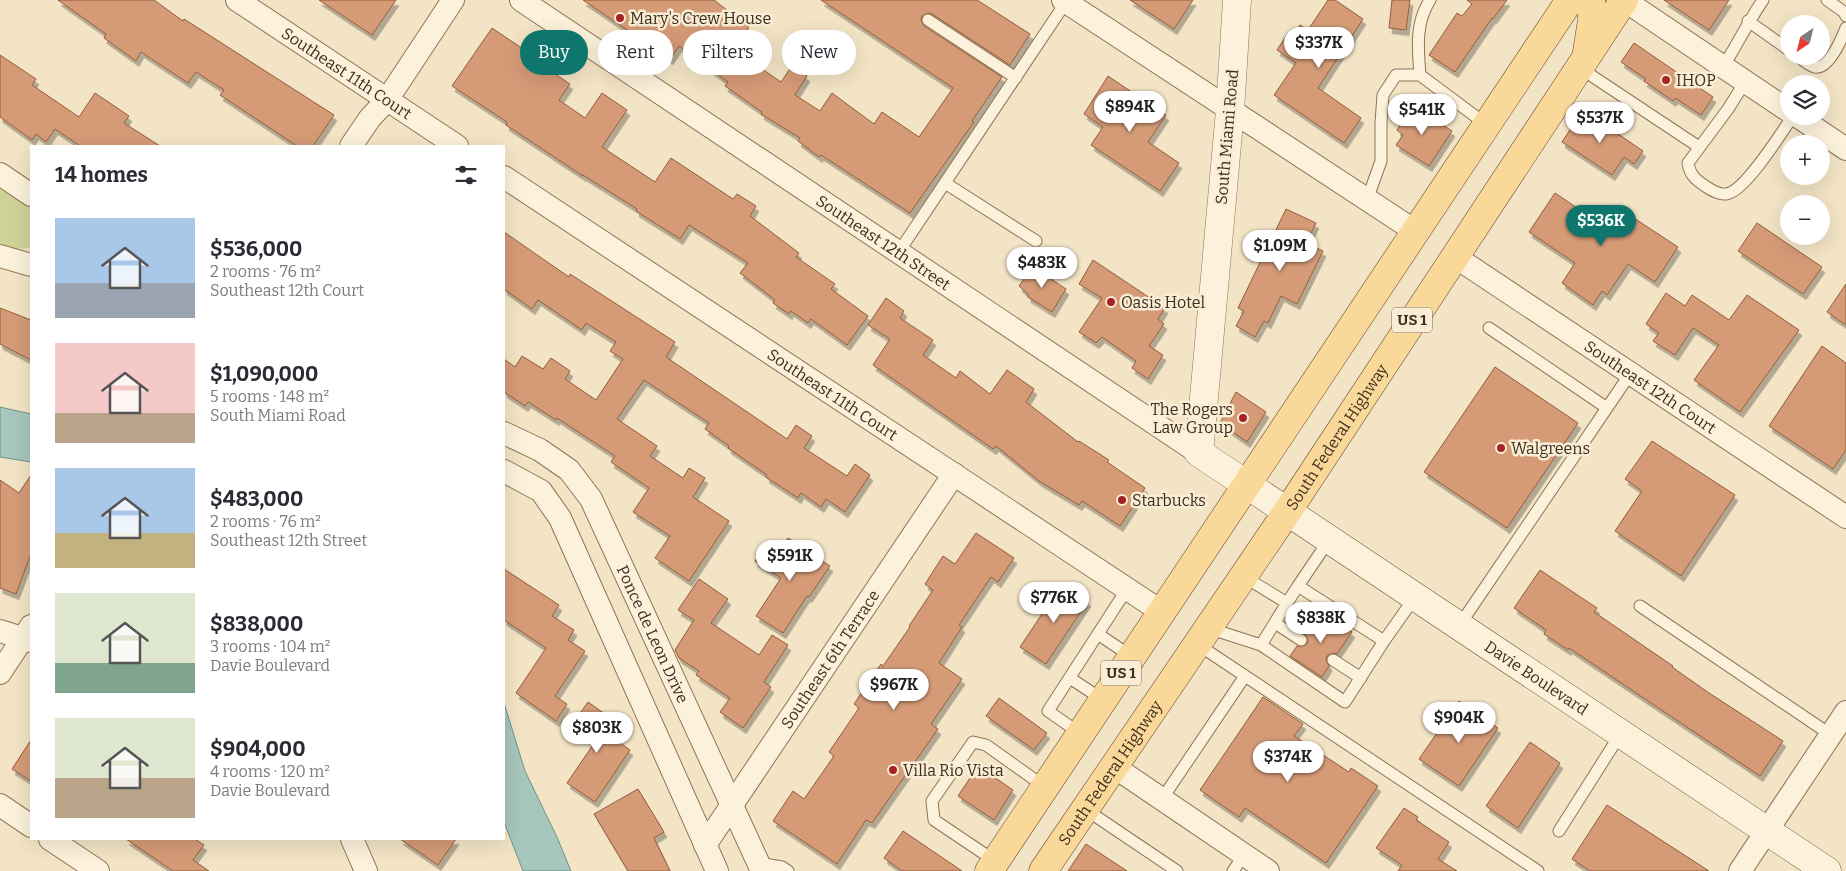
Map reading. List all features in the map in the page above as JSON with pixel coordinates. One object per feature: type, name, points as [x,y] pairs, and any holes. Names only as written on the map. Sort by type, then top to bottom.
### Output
[{"type":"main road","name":"South Miami Road","points":[[1198,453],[1230,110],[1237,0]]},
{"type":"main road","name":"US 1","points":[[992,866],[1570,0]]},
{"type":"main road","points":[[1583,63],[1592,20],[1591,0]]},
{"type":"main road","name":"South Federal Highway","points":[[1043,871],[1287,512],[1624,0]]},
{"type":"main road","name":"Southeast 12th Street","points":[[1198,453],[1246,484]]},
{"type":"main road","name":"Davie Boulevard","points":[[1246,484],[1827,871]]},
{"type":"street","name":"Southeast 11th Court","points":[[237,0],[455,145]]},
{"type":"street","points":[[352,145],[370,118],[387,100],[453,0]]},
{"type":"street","name":"Southeast 12th Street","points":[[521,0],[1198,453]]},
{"type":"street","points":[[1624,0],[1780,105]]},
{"type":"street","points":[[1065,1],[1415,231]]},
{"type":"street","points":[[1810,125],[1846,149]]},
{"type":"street","points":[[0,174],[30,194]]},
{"type":"street","name":"Southeast 11th Court","points":[[505,178],[1162,612]]},
{"type":"street","points":[[0,256],[30,263]]},
{"type":"street","name":"Southeast 12th Court","points":[[1454,256],[1846,517]]},
{"type":"street","name":"Ponce de Leon Drive","points":[[505,433],[540,450],[569,470],[591,499],[760,867]]},
{"type":"street","points":[[505,471],[541,492],[560,518],[717,871]]},
{"type":"street","name":"Southeast 6th Terrace","points":[[705,845],[954,474]]},
{"type":"street","points":[[0,631],[29,635],[0,673]]},
{"type":"street","points":[[1740,871],[1845,715]]},
{"type":"street","points":[[1113,766],[1162,800],[1239,863],[1268,871]]},
{"type":"street","points":[[0,805],[30,825]]},
{"type":"street","points":[[52,840],[98,871]]},
{"type":"street","points":[[352,840],[366,871]]},
{"type":"lane","points":[[1420,75],[1418,44],[1420,24],[1425,8],[1430,0]]},
{"type":"lane","points":[[1723,67],[1748,21],[1763,0]]},
{"type":"lane","points":[[1827,0],[1844,12],[1846,16]]},
{"type":"lane","points":[[898,253],[1016,78],[1065,1]]},
{"type":"lane","points":[[928,20],[1016,78]]},
{"type":"lane","points":[[1748,21],[1780,44]]},
{"type":"lane","points":[[1830,58],[1841,41],[1846,28]]},
{"type":"lane","points":[[1583,63],[1699,147]]},
{"type":"lane","points":[[1812,65],[1822,67],[1824,65]]},
{"type":"lane","points":[[1367,200],[1381,161],[1381,122],[1384,95],[1396,75],[1420,75],[1486,125]]},
{"type":"lane","points":[[1745,82],[1728,109],[1688,163],[1690,173],[1708,188],[1727,194],[1746,181],[1786,125]]},
{"type":"lane","points":[[945,183],[1036,241]]},
{"type":"lane","points":[[1489,328],[1607,408]]},
{"type":"lane","points":[[1459,626],[1630,374]]},
{"type":"lane","points":[[1261,646],[1329,540]]},
{"type":"lane","points":[[1243,576],[1287,603]]},
{"type":"lane","points":[[1298,586],[1384,642]]},
{"type":"lane","points":[[1081,734],[1048,711],[1127,589]]},
{"type":"lane","points":[[1202,636],[1261,646],[1345,702],[1415,597]]},
{"type":"lane","points":[[1640,606],[1830,735]]},
{"type":"lane","points":[[1275,623],[1301,640]]},
{"type":"lane","points":[[1098,634],[1132,657]]},
{"type":"lane","points":[[1202,636],[1245,676],[1538,871]]},
{"type":"lane","points":[[1333,660],[1361,678]]},
{"type":"lane","points":[[1162,800],[1245,676]]},
{"type":"lane","points":[[1070,678],[1103,700]]},
{"type":"lane","points":[[1559,831],[1621,733]]},
{"type":"lane","points":[[992,866],[934,820],[932,801],[973,742],[986,745],[1045,787]]},
{"type":"lane","points":[[1084,809],[1176,871]]},
{"type":"lane","points":[[760,867],[782,867],[788,871]]},
{"type":"green space","points":[[0,181],[30,202],[30,248],[13,249],[0,247]]},
{"type":"water","points":[[0,407],[30,414],[30,462],[0,457]]},
{"type":"water","points":[[505,706],[525,771],[571,871],[523,871],[505,825]]},
{"type":"building","points":[[58,0],[154,0],[183,21],[184,19],[334,115],[314,145],[295,145],[220,95],[224,90],[196,72],[188,83],[141,52],[136,61],[104,38],[106,34]]},
{"type":"building","points":[[319,0],[396,0],[372,35]]},
{"type":"building","points":[[583,0],[714,0],[749,27],[747,30],[683,30],[683,49],[679,46],[673,55],[673,30],[627,30]]},
{"type":"building","points":[[821,0],[977,0],[1030,34],[1010,65],[932,14],[928,13],[922,16],[921,20],[924,26],[1002,77],[972,121],[974,122],[910,213],[821,155],[819,157],[798,141],[800,138],[761,114],[762,112],[725,86],[728,82],[718,75],[771,75],[781,82],[786,75],[806,75],[807,76],[795,95],[820,111],[832,93],[874,124],[882,112],[919,137],[953,88]]},
{"type":"building","points":[[1130,0],[1193,0],[1174,29]]},
{"type":"building","points":[[1328,0],[1335,0],[1363,19],[1318,88],[1361,118],[1344,143],[1274,95],[1296,63],[1277,50],[1288,33],[1293,37],[1300,25],[1308,30]]},
{"type":"building","points":[[1392,0],[1410,0],[1406,30],[1389,28]]},
{"type":"building","points":[[1467,0],[1507,0],[1492,18],[1455,72],[1429,55],[1457,13],[1462,16],[1472,4]]},
{"type":"building","points":[[1664,0],[1729,0],[1709,30]]},
{"type":"building","points":[[492,28],[520,47],[520,75],[557,75],[570,84],[559,100],[585,118],[602,93],[627,110],[602,147],[655,182],[671,158],[733,199],[737,194],[756,206],[750,216],[799,253],[796,257],[835,284],[831,289],[868,316],[847,345],[811,319],[808,323],[791,311],[789,314],[773,303],[775,300],[740,273],[748,263],[689,225],[680,239],[636,211],[637,209],[506,125],[507,122],[452,86]]},
{"type":"building","name":"IHOP","points":[[1634,43],[1713,97],[1701,115],[1675,98],[1673,101],[1621,62]]},
{"type":"building","points":[[0,55],[36,79],[32,85],[79,117],[95,93],[129,116],[124,123],[158,145],[79,145],[55,129],[46,142],[36,134],[32,140],[0,117]]},
{"type":"building","points":[[1108,76],[1166,115],[1148,142],[1179,163],[1160,191],[1091,145],[1103,127],[1084,114]]},
{"type":"building","points":[[1413,106],[1452,131],[1429,166],[1396,145],[1403,135],[1397,130]]},
{"type":"building","points":[[1583,110],[1643,151],[1634,164],[1624,157],[1612,175],[1562,142]]},
{"type":"building","points":[[1555,193],[1601,224],[1614,205],[1678,247],[1655,282],[1628,264],[1607,295],[1602,291],[1593,305],[1562,283],[1575,263],[1529,232]]},
{"type":"building","points":[[1286,209],[1316,223],[1306,243],[1323,251],[1297,304],[1281,296],[1268,323],[1264,321],[1255,337],[1236,326],[1244,311],[1238,308]]},
{"type":"building","points":[[1757,223],[1780,239],[1780,245],[1790,245],[1822,267],[1803,294],[1738,251]]},
{"type":"building","points":[[505,233],[569,277],[570,274],[675,342],[666,357],[787,439],[796,425],[812,436],[804,448],[847,476],[855,464],[870,475],[845,512],[826,499],[821,507],[801,493],[798,498],[766,477],[767,475],[728,448],[729,446],[705,429],[709,423],[644,380],[617,419],[657,446],[650,456],[683,478],[689,468],[705,478],[693,497],[729,521],[689,581],[655,558],[670,536],[633,512],[649,488],[611,462],[615,456],[557,418],[556,420],[528,402],[525,406],[505,393],[505,360],[515,367],[522,356],[543,369],[551,358],[570,371],[565,379],[596,400],[623,359],[610,351],[616,342],[586,323],[582,330],[538,300],[532,309],[505,290]]},
{"type":"building","points":[[1093,260],[1165,308],[1158,319],[1164,324],[1149,346],[1163,355],[1148,379],[1132,368],[1136,361],[1102,337],[1096,343],[1079,332],[1102,298],[1079,284]]},
{"type":"building","points":[[1033,267],[1066,289],[1052,312],[1028,297],[1028,294],[1019,286]]},
{"type":"building","points":[[1846,284],[1846,325],[1827,312]]},
{"type":"building","points":[[1666,293],[1685,306],[1692,295],[1729,320],[1747,295],[1799,330],[1740,412],[1694,380],[1719,345],[1693,328],[1675,355],[1653,341],[1659,333],[1646,324]]},
{"type":"building","points":[[886,298],[904,311],[900,318],[933,340],[923,355],[956,378],[960,371],[990,394],[1007,370],[1034,389],[1026,402],[1078,442],[1109,460],[1107,462],[1145,488],[1120,526],[1082,501],[1079,505],[1039,481],[996,446],[993,449],[873,365],[890,339],[868,325]]},
{"type":"building","points":[[0,308],[30,320],[30,359],[0,344]]},
{"type":"building","points":[[1822,346],[1846,363],[1846,450],[1833,469],[1769,426]]},
{"type":"building","name":"Walgreens","points":[[1495,367],[1578,423],[1507,528],[1424,472]]},
{"type":"building","name":"The Rogers Law Group","points":[[1236,392],[1266,412],[1247,442],[1220,423]]},
{"type":"building","points":[[1652,441],[1735,495],[1681,576],[1615,531],[1642,491],[1625,479]]},
{"type":"building","points":[[30,476],[30,557],[16,594],[0,588],[0,480],[19,493]]},
{"type":"building","points":[[976,533],[1014,558],[998,582],[991,577],[959,625],[962,627],[939,663],[962,679],[931,724],[938,729],[872,823],[866,820],[837,864],[773,821],[793,791],[804,799],[834,756],[829,752],[859,708],[854,704],[881,664],[883,666],[933,590],[925,584],[943,556],[955,564]]},
{"type":"building","points":[[788,538],[830,566],[809,597],[807,596],[783,633],[756,616],[781,578],[755,561],[765,547],[777,555]]},
{"type":"building","points":[[505,570],[559,605],[552,616],[574,630],[568,640],[585,651],[555,696],[567,704],[556,721],[516,693],[546,648],[505,621]]},
{"type":"building","points":[[1540,570],[1597,608],[1594,612],[1672,667],[1783,741],[1760,776],[1569,648],[1568,650],[1544,634],[1546,630],[1514,608]]},
{"type":"building","points":[[699,579],[728,599],[711,623],[759,655],[772,635],[788,645],[764,682],[771,687],[743,728],[720,712],[730,698],[696,675],[699,671],[679,658],[675,650],[694,620],[678,610]]},
{"type":"building","points":[[1062,584],[1088,601],[1046,664],[1020,647]]},
{"type":"building","points":[[1320,611],[1352,632],[1337,654],[1333,653],[1327,656],[1326,660],[1329,666],[1322,677],[1290,656],[1297,646],[1301,647],[1307,644],[1308,640],[1305,634]]},
{"type":"building","points":[[1263,697],[1303,724],[1294,736],[1349,772],[1351,768],[1378,786],[1326,863],[1245,808],[1239,817],[1200,790]]},
{"type":"building","points":[[999,698],[1047,733],[1034,750],[986,716]]},
{"type":"building","points":[[1459,701],[1498,728],[1459,786],[1419,759]]},
{"type":"building","points":[[588,702],[615,721],[606,733],[630,750],[595,802],[567,783],[597,739],[573,723]]},
{"type":"building","points":[[30,742],[30,780],[12,769]]},
{"type":"building","points":[[1530,742],[1560,763],[1518,828],[1486,806]]},
{"type":"building","points":[[978,766],[1013,790],[994,820],[958,796]]},
{"type":"building","points":[[638,789],[664,832],[654,838],[670,871],[628,871],[594,814]]},
{"type":"building","points":[[1607,805],[1709,871],[1590,871],[1572,859]]},
{"type":"building","points":[[1404,808],[1418,817],[1416,820],[1449,842],[1438,859],[1457,871],[1398,871],[1402,865],[1376,848]]},
{"type":"building","points":[[903,831],[962,871],[902,871],[884,858]]},
{"type":"building","points":[[127,840],[196,840],[204,845],[193,860],[209,871],[173,871]]},
{"type":"building","points":[[401,840],[455,840],[438,865]]},
{"type":"building","points":[[1086,844],[1127,871],[1068,871]]},
{"type":"place","name":"Mary's Crew House","points":[[620,18]]},
{"type":"place","name":"IHOP","points":[[1666,80]]},
{"type":"place","name":"Oasis Hotel","points":[[1111,302]]},
{"type":"place","name":"The Rogers Law Group","points":[[1243,418]]},
{"type":"place","name":"Walgreens","points":[[1501,448]]},
{"type":"place","name":"Starbucks","points":[[1122,500]]},
{"type":"place","name":"Villa Rio Vista","points":[[893,770]]}]
